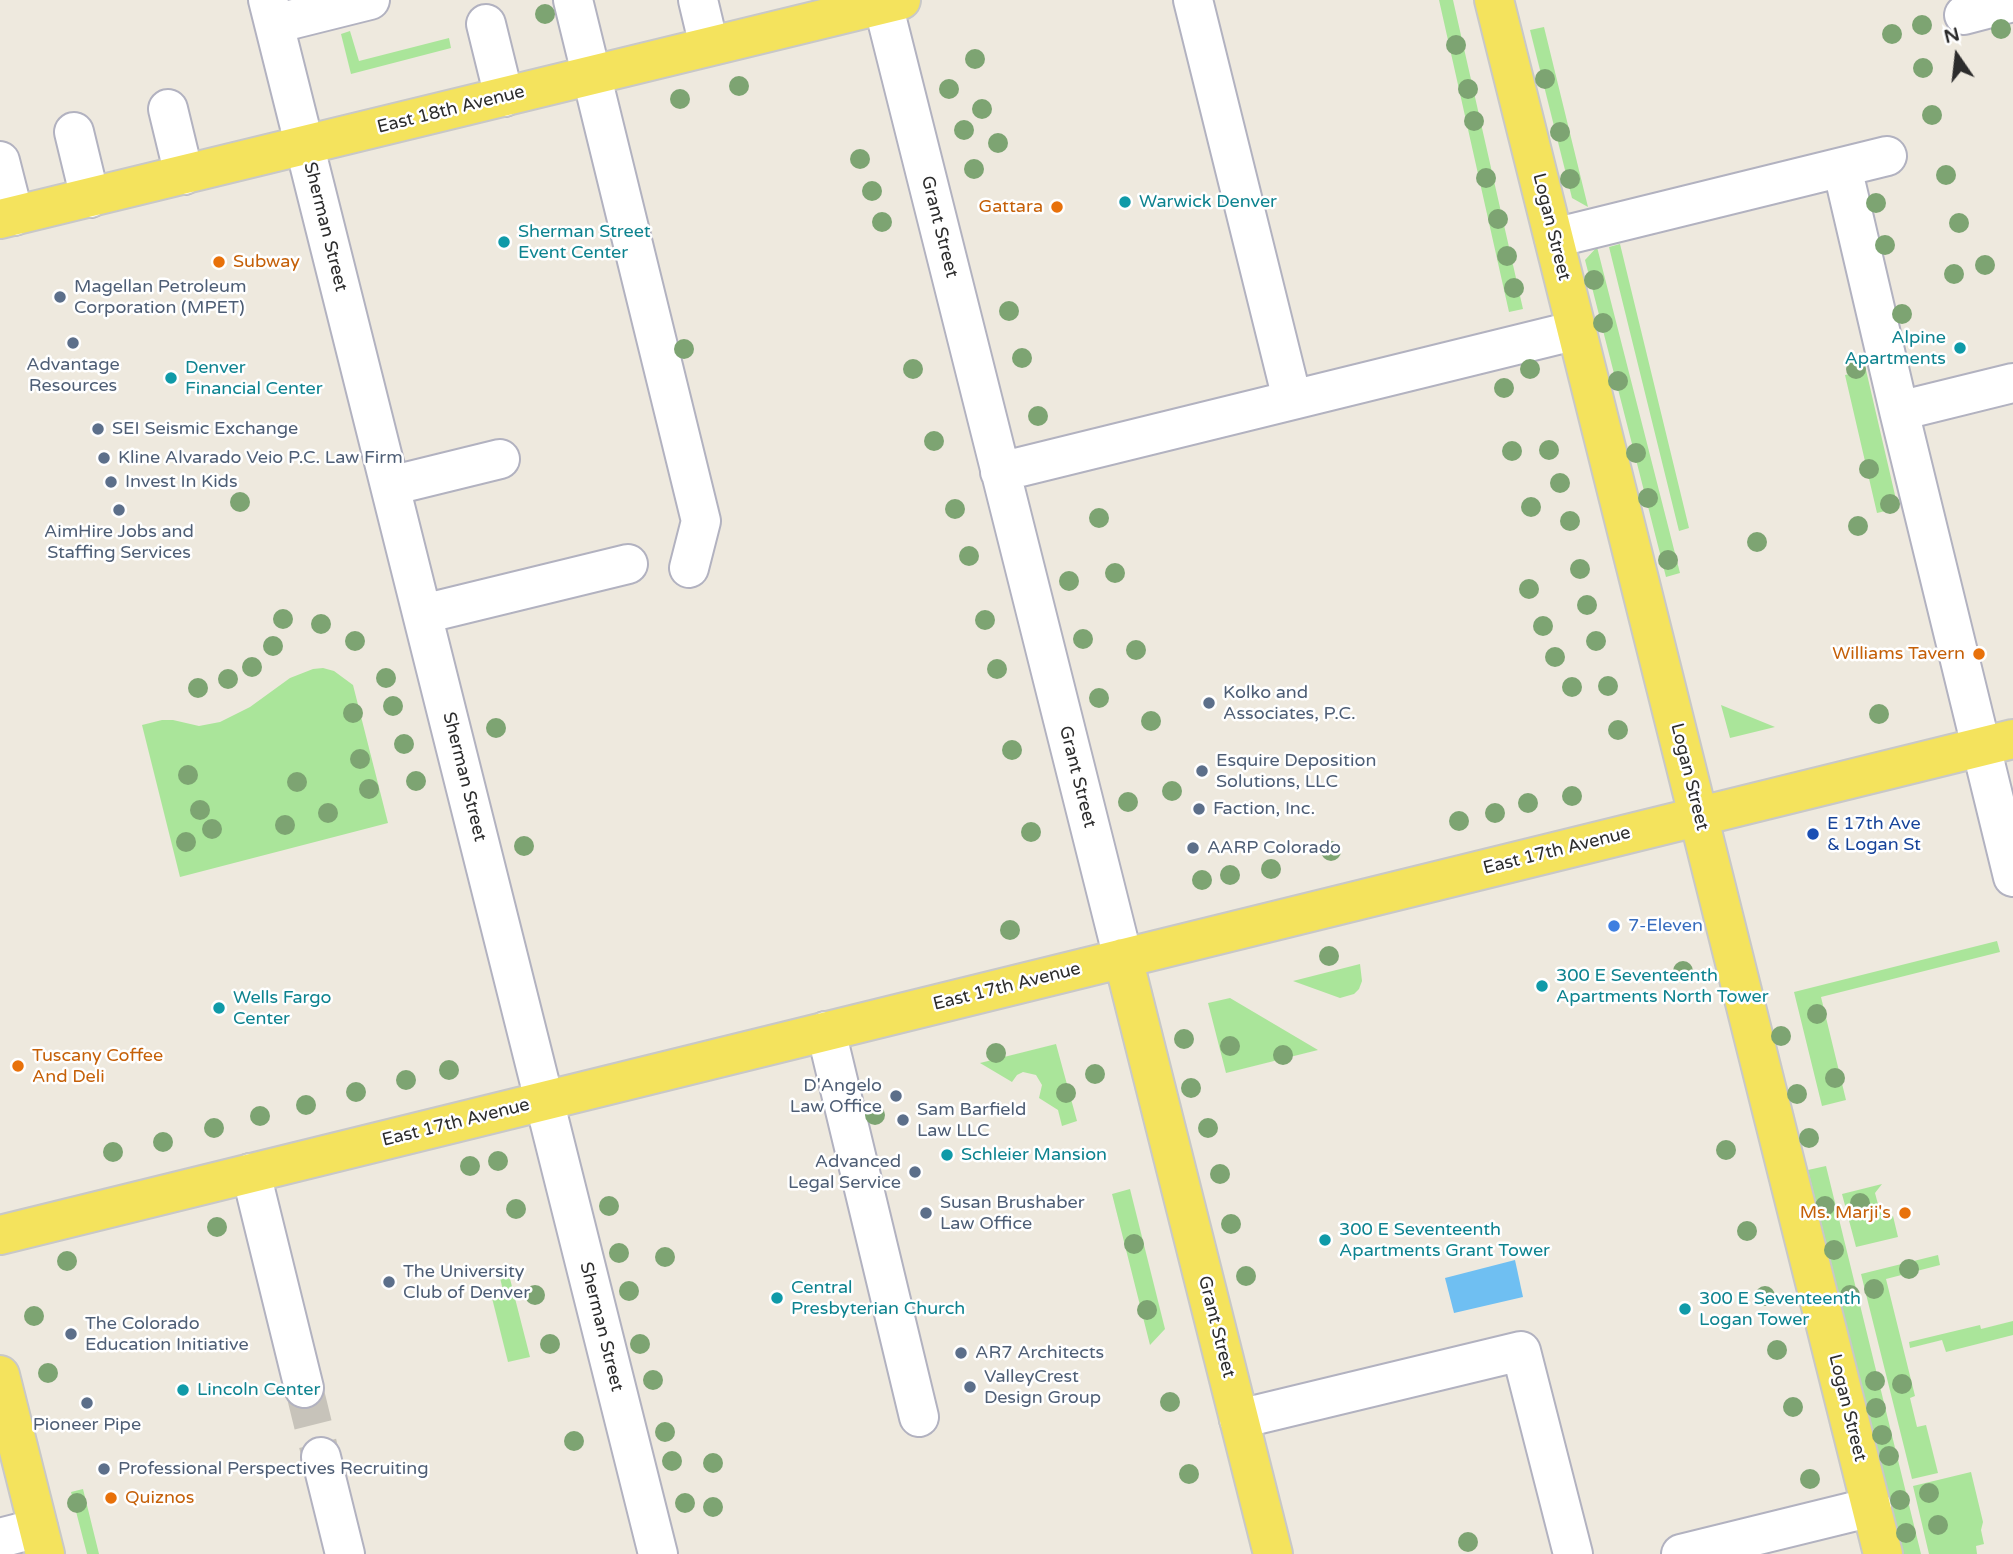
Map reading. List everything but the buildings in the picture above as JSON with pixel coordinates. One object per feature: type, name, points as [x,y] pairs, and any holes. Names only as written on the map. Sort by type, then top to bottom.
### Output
[{"type":"main road","name":"Logan Street","points":[[1494,0],[1883,1554]]},
{"type":"main road","name":"East 18th Avenue","points":[[7,218],[888,1]]},
{"type":"main road","name":"East 17th Avenue","points":[[0,1235],[1997,743]]},
{"type":"main road","name":"Grant Street","points":[[1123,958],[1273,1554]]},
{"type":"main road","points":[[0,1375],[41,1541]]},
{"type":"street","points":[[271,12],[370,0]]},
{"type":"street","points":[[573,0],[701,521],[689,568]]},
{"type":"street","points":[[698,0],[709,46]]},
{"type":"street","points":[[1193,0],[1292,399]]},
{"type":"street","name":"Grant Street","points":[[888,1],[1000,472],[1123,958]]},
{"type":"street","points":[[1964,15],[2013,2]]},
{"type":"street","name":"Sherman Street","points":[[271,12],[658,1554]]},
{"type":"street","points":[[486,24],[505,97]]},
{"type":"street","points":[[168,109],[184,175]]},
{"type":"street","points":[[74,132],[90,198]]},
{"type":"street","points":[[1554,238],[1887,156]]},
{"type":"street","points":[[0,161],[7,218]]},
{"type":"street","points":[[1842,167],[1899,411],[1997,743],[2013,877]]},
{"type":"street","points":[[1000,472],[1577,330]]},
{"type":"street","points":[[1899,411],[2013,383]]},
{"type":"street","points":[[390,486],[500,459]]},
{"type":"street","points":[[423,614],[628,564]]},
{"type":"street","points":[[825,1031],[919,1417]]},
{"type":"street","points":[[251,1173],[304,1388]]},
{"type":"street","points":[[1239,1419],[1521,1351],[1573,1554]]},
{"type":"street","points":[[321,1457],[345,1554]]},
{"type":"street","points":[[1681,1554],[1872,1507]]},
{"type":"street","points":[[0,1538],[41,1541]]},
{"type":"green space","points":[[1439,0],[1453,0],[1523,309],[1509,312]]},
{"type":"green space","points":[[1544,27],[1588,207],[1572,198],[1530,30]]},
{"type":"green space","points":[[350,31],[359,61],[449,38],[451,48],[351,74],[341,34]]},
{"type":"green space","points":[[1620,244],[1689,528],[1679,531],[1609,247]]},
{"type":"green space","points":[[1597,247],[1680,573],[1666,577],[1585,260]]},
{"type":"green space","points":[[1866,370],[1898,508],[1877,513],[1845,375]]},
{"type":"green space","points":[[323,668],[334,671],[353,685],[388,823],[180,877],[142,725],[162,720],[199,726],[220,722],[250,707],[290,678]]},
{"type":"green space","points":[[1721,705],[1775,727],[1730,738]]},
{"type":"green space","points":[[1997,941],[2000,952],[1821,997],[1846,1100],[1822,1106],[1794,992]]},
{"type":"green space","points":[[1360,964],[1362,981],[1359,989],[1354,994],[1340,998],[1293,981]]},
{"type":"green space","points":[[1230,998],[1318,1050],[1226,1073],[1208,1003]]},
{"type":"green space","points":[[1056,1044],[1077,1121],[1062,1126],[1058,1110],[1039,1098],[1042,1085],[1036,1075],[1023,1072],[1012,1082],[980,1063]]},
{"type":"green space","points":[[1826,1166],[1921,1554],[1903,1554],[1808,1170]]},
{"type":"green space","points":[[1882,1184],[1875,1193],[1879,1208],[1893,1216],[1898,1237],[1856,1247],[1842,1194]]},
{"type":"green space","points":[[1130,1189],[1165,1329],[1150,1345],[1112,1194]]},
{"type":"green space","points":[[1938,1255],[1940,1265],[1886,1279],[1915,1396],[1910,1398],[1917,1427],[1926,1425],[1938,1473],[1912,1479],[1861,1274]]},
{"type":"green space","points":[[507,1267],[530,1357],[508,1362],[492,1298],[504,1295],[498,1269]]},
{"type":"green space","points":[[2013,1321],[2013,1335],[1946,1352],[1942,1340],[1910,1348],[1909,1342],[1980,1325],[1981,1329]]},
{"type":"green space","points":[[1971,1472],[1983,1522],[1981,1530],[1984,1544],[1976,1546],[1977,1554],[1929,1554],[1913,1486]]},
{"type":"green space","points":[[83,1489],[99,1554],[87,1554],[71,1492]]},
{"type":"water","points":[[1515,1260],[1523,1297],[1454,1313],[1445,1278]]},
{"type":"tunnel","points":[[304,1388],[321,1457]]},
{"type":"place","name":"Warwick Denver","points":[[1125,202]]},
{"type":"place","name":"Gattara","points":[[1057,207]]},
{"type":"place","name":"Sherman Street Event Center","points":[[504,242]]},
{"type":"place","name":"Subway","points":[[219,262]]},
{"type":"place","name":"Magellan Petroleum Corporation (MPET)","points":[[60,297]]},
{"type":"place","name":"Advantage Resources","points":[[73,343]]},
{"type":"place","name":"Alpine Apartments","points":[[1960,348]]},
{"type":"place","name":"Denver Financial Center","points":[[171,378]]},
{"type":"place","name":"SEI Seismic Exchange","points":[[98,429]]},
{"type":"place","name":"Kline Alvarado Veio P.C. Law Firm","points":[[104,458]]},
{"type":"place","name":"Invest In Kids","points":[[111,482]]},
{"type":"place","name":"AimHire Jobs and Staffing Services","points":[[119,510]]},
{"type":"place","name":"Williams Tavern","points":[[1979,654]]},
{"type":"place","name":"Kolko and Associates, P.C.","points":[[1209,703]]},
{"type":"place","name":"Esquire Deposition Solutions, LLC","points":[[1202,771]]},
{"type":"place","name":"Faction, Inc.","points":[[1199,809]]},
{"type":"place","name":"E 17th Ave & Logan St","points":[[1813,834]]},
{"type":"place","name":"AARP Colorado","points":[[1193,848]]},
{"type":"place","name":"7-Eleven","points":[[1614,926]]},
{"type":"place","name":"300 E Seventeenth Apartments North Tower","points":[[1542,986]]},
{"type":"place","name":"Wells Fargo Center","points":[[219,1008]]},
{"type":"place","name":"Tuscany Coffee And Deli","points":[[18,1066]]},
{"type":"place","name":"D'Angelo Law Office","points":[[896,1096]]},
{"type":"place","name":"Sam Barfield Law LLC","points":[[903,1120]]},
{"type":"place","name":"Schleier Mansion","points":[[947,1155]]},
{"type":"place","name":"Advanced Legal Service","points":[[915,1172]]},
{"type":"place","name":"Susan Brushaber Law Office","points":[[926,1213]]},
{"type":"place","name":"Ms. Marji's","points":[[1905,1213]]},
{"type":"place","name":"300 E Seventeenth Apartments Grant Tower","points":[[1325,1240]]},
{"type":"place","name":"The University Club of Denver","points":[[389,1282]]},
{"type":"place","name":"Central Presbyterian Church","points":[[777,1298]]},
{"type":"place","name":"300 E Seventeenth Logan Tower","points":[[1685,1309]]},
{"type":"place","name":"The Colorado Education Initiative","points":[[71,1334]]},
{"type":"place","name":"AR7 Architects","points":[[961,1353]]},
{"type":"place","name":"ValleyCrest Design Group","points":[[970,1387]]},
{"type":"place","name":"Lincoln Center","points":[[183,1390]]},
{"type":"place","name":"Pioneer Pipe","points":[[87,1403]]},
{"type":"place","name":"Professional Perspectives Recruiting","points":[[104,1469]]},
{"type":"place","name":"Quiznos","points":[[111,1498]]}]
